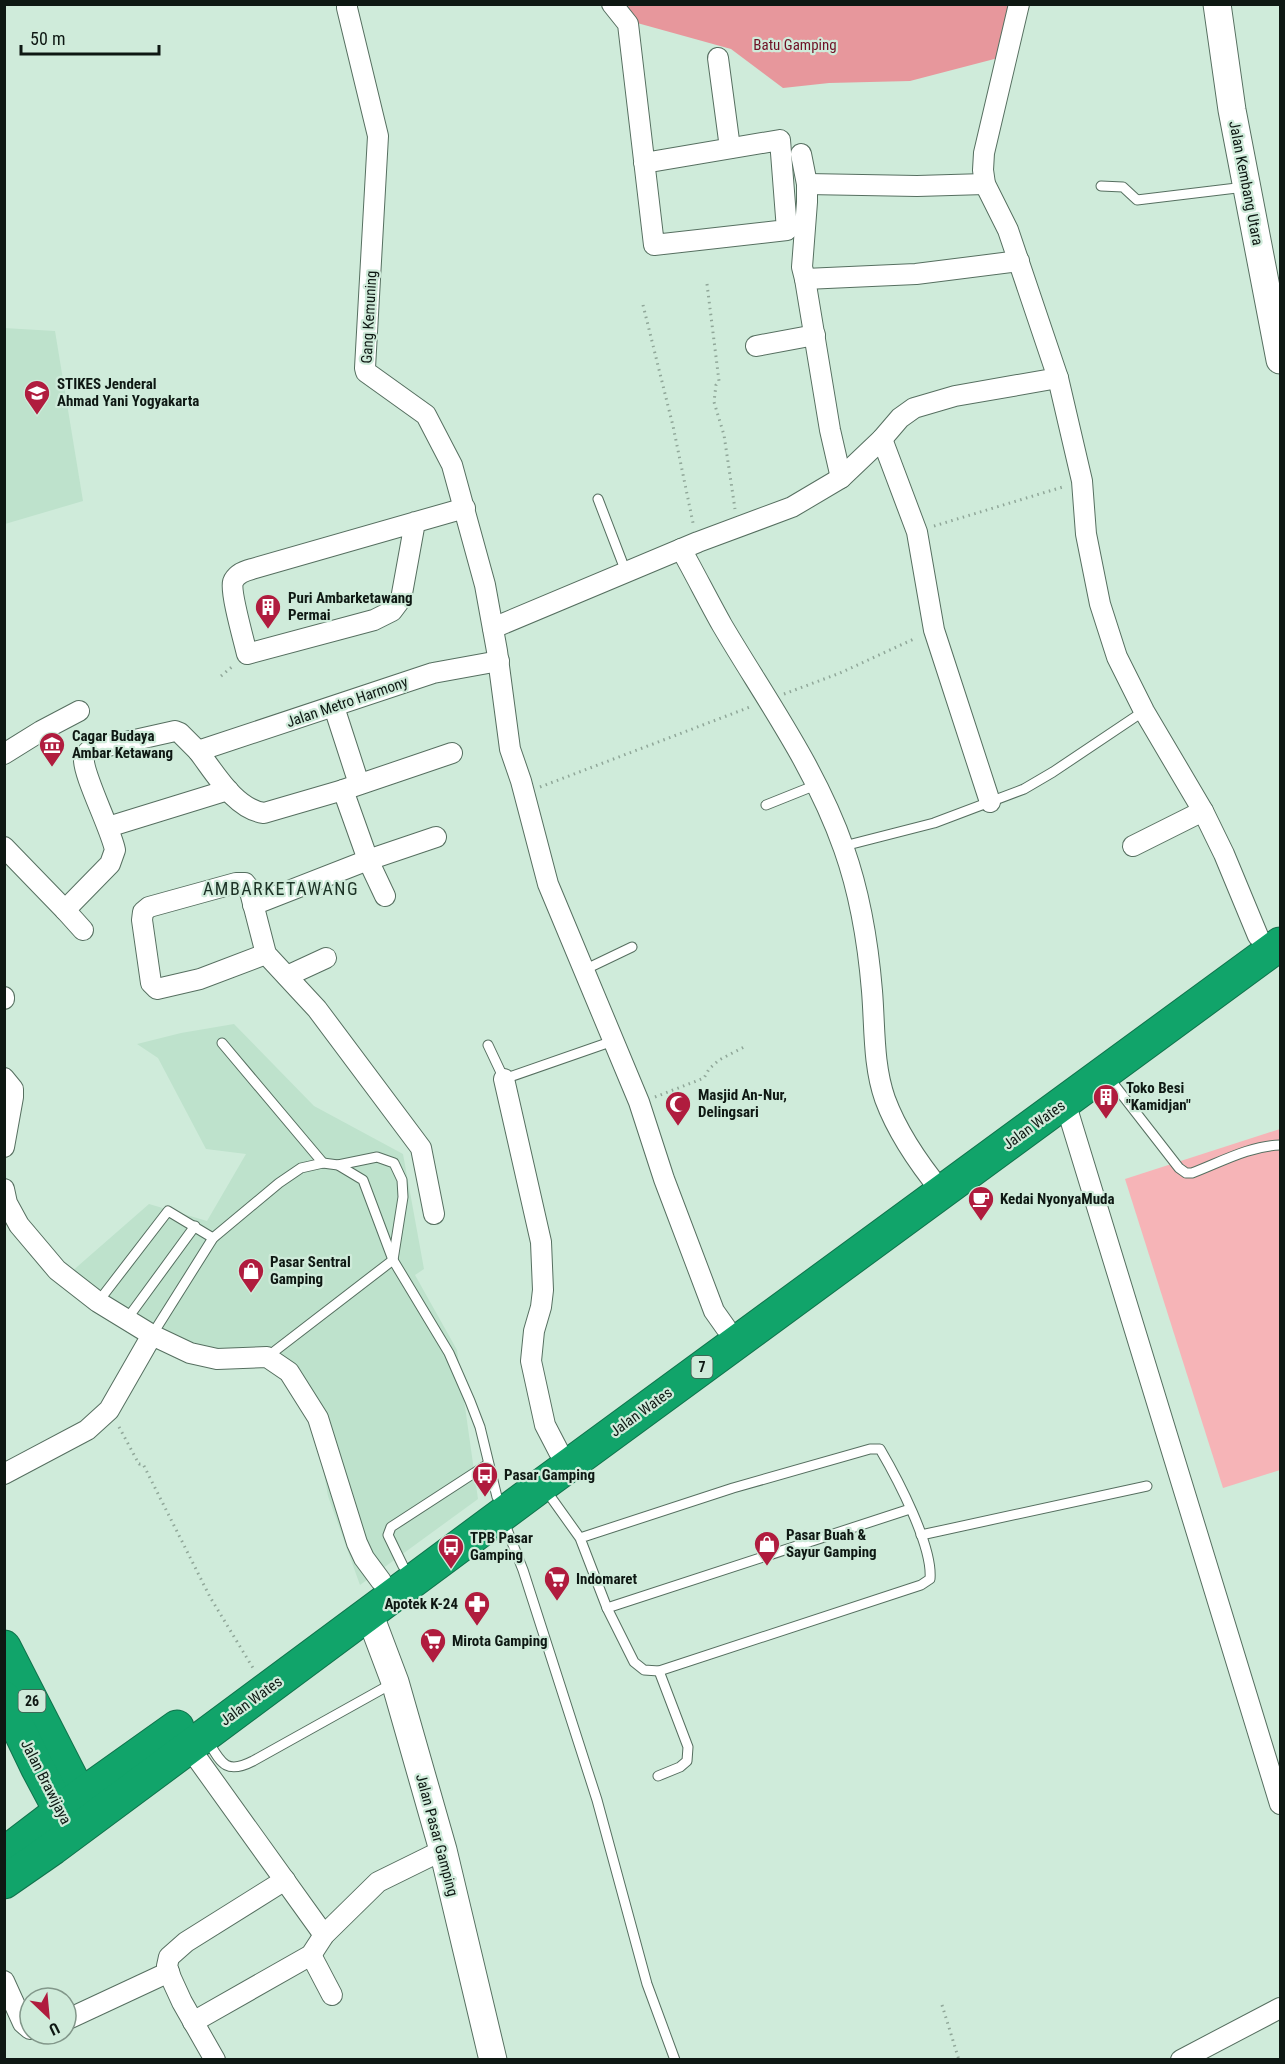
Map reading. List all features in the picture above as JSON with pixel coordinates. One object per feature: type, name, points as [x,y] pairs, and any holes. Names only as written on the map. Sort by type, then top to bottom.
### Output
[{"type":"highway","name":"Jalan Wates","points":[[4,1853],[76,1815],[126,1793],[369,1613],[499,1506],[559,1452],[726,1328],[1106,1073],[1273,934]]},
{"type":"highway","name":"Jalan Wates","points":[[4,1882],[134,1759],[392,1574],[499,1506],[542,1485],[936,1185],[1273,934]]},
{"type":"highway","name":"Jalan Brawijaya","points":[[4,1647],[48,1761],[76,1815]]},
{"type":"highway","name":"Jalan Brawijaya","points":[[4,1698],[48,1761]]},
{"type":"highway","name":"7","points":[[48,1761],[106,1764],[134,1759]]},
{"type":"highway","points":[[4,1853],[25,1820],[33,1794],[48,1761]]},
{"type":"main road","name":"Jalan Kembang Utara","points":[[1217,4],[1232,110],[1279,342]]},
{"type":"main road","name":"Jalan Pasar Gamping","points":[[369,1613],[395,1682],[443,1850],[493,2060]]},
{"type":"street","name":"Gang Kemuning","points":[[348,4],[347,8],[378,136],[366,372],[426,415],[452,465],[485,585],[499,661],[510,749],[548,884],[639,1102],[664,1179],[714,1311],[726,1328]]},
{"type":"street","points":[[612,4],[628,24],[644,162],[654,245],[787,230],[780,140],[644,162]]},
{"type":"street","points":[[1019,4],[984,153],[985,184],[1008,230],[1059,378],[1082,481],[1086,534],[1100,604],[1117,657],[1144,711],[1203,811],[1224,854],[1273,934]]},
{"type":"street","points":[[718,58],[730,148]]},
{"type":"street","points":[[801,154],[807,184],[802,267],[830,430],[841,478]]},
{"type":"street","points":[[807,184],[917,186],[985,184]]},
{"type":"street","points":[[805,279],[916,274],[1018,261]]},
{"type":"street","points":[[756,345],[815,335]]},
{"type":"street","points":[[493,628],[690,545],[792,507],[841,478],[908,411],[931,402],[1059,378]]},
{"type":"street","points":[[882,439],[917,532],[934,630],[990,802]]},
{"type":"street","points":[[415,522],[401,599],[392,610],[374,620],[247,654],[233,588],[237,576],[243,571],[415,522],[465,508]]},
{"type":"street","points":[[690,545],[721,624],[768,700],[816,785],[844,846],[859,893],[879,1074],[885,1099],[914,1156],[936,1185]]},
{"type":"street","name":"Jalan Metro Harmony","points":[[198,752],[433,672],[499,661]]},
{"type":"street","points":[[334,707],[368,860],[385,896]]},
{"type":"street","points":[[4,754],[79,711]]},
{"type":"street","points":[[65,909],[110,864],[115,850],[84,759],[90,750],[175,731],[180,733],[198,752],[228,790],[246,807],[264,813],[452,753]]},
{"type":"street","points":[[108,827],[228,790]]},
{"type":"street","points":[[1133,846],[1203,811]]},
{"type":"street","points":[[253,905],[368,860],[436,837]]},
{"type":"street","points":[[4,847],[83,930]]},
{"type":"street","points":[[266,954],[200,979],[157,989],[151,983],[142,920],[143,912],[149,908],[240,882],[245,883],[249,888],[266,954],[324,1018],[421,1148],[434,1214]]},
{"type":"street","points":[[287,976],[326,958]]},
{"type":"street","points":[[4,1078],[13,1089],[4,1147]]},
{"type":"street","points":[[504,1079],[542,1242],[543,1290],[534,1331],[531,1361],[545,1425],[559,1452]]},
{"type":"street","points":[[1065,1102],[1281,1804]]},
{"type":"street","points":[[4,1189],[7,1203],[25,1232],[57,1270],[99,1302],[152,1335],[190,1353],[217,1359],[267,1357],[289,1372],[318,1418],[357,1544],[364,1558],[392,1574]]},
{"type":"street","points":[[4,1473],[87,1430],[109,1410],[152,1335]]},
{"type":"street","points":[[196,1741],[285,1880],[324,1935]]},
{"type":"street","points":[[193,2022],[311,1954],[324,1935],[378,1882],[443,1850]]},
{"type":"street","points":[[216,2060],[193,2022],[169,1972],[167,1966],[170,1958],[176,1951],[285,1880]]},
{"type":"street","points":[[311,1954],[332,1995]]},
{"type":"street","points":[[78,2014],[169,1972]]},
{"type":"street","points":[[4,1981],[18,2012]]},
{"type":"street","points":[[1181,2060],[1281,2008]]},
{"type":"lane","points":[[1101,186],[1123,187],[1137,200],[1247,186]]},
{"type":"lane","points":[[598,499],[626,572]]},
{"type":"lane","points":[[844,846],[934,823],[1024,789],[1144,711]]},
{"type":"lane","points":[[766,805],[816,785]]},
{"type":"lane","points":[[584,969],[632,947]]},
{"type":"lane","points":[[488,1045],[504,1079],[613,1041]]},
{"type":"lane","points":[[222,1043],[322,1163]]},
{"type":"lane","points":[[1106,1073],[1179,1168],[1186,1173],[1192,1173],[1252,1149],[1281,1145]]},
{"type":"lane","points":[[267,1357],[393,1260],[403,1197],[402,1180],[394,1163],[377,1157],[338,1166]]},
{"type":"lane","points":[[152,1335],[213,1238],[279,1183],[301,1167],[322,1163],[338,1166],[363,1180],[393,1260],[449,1353],[480,1427],[499,1506],[523,1570],[597,1800],[647,1984],[675,2060]]},
{"type":"lane","points":[[99,1302],[168,1211],[213,1238]]},
{"type":"lane","points":[[127,1319],[195,1226]]},
{"type":"lane","points":[[542,1485],[580,1538],[607,1608],[634,1662],[644,1670],[660,1671],[921,1585],[930,1579],[931,1566],[921,1535],[880,1449],[870,1449],[733,1488],[580,1538]]},
{"type":"lane","points":[[392,1574],[388,1535],[391,1527],[488,1464]]},
{"type":"lane","points":[[921,1535],[1147,1486]]},
{"type":"lane","points":[[607,1608],[910,1509]]},
{"type":"lane","points":[[658,1776],[680,1767],[687,1761],[688,1747],[660,1671]]},
{"type":"lane","points":[[196,1741],[229,1767],[235,1768],[253,1761],[395,1682]]},
{"type":"path","points":[[706,284],[719,381],[716,385],[714,402],[724,435],[739,526]]},
{"type":"path","points":[[643,305],[673,426],[690,545]]},
{"type":"path","points":[[917,532],[1082,481]]},
{"type":"path","points":[[524,793],[840,673],[934,630]]},
{"type":"path","points":[[639,1102],[669,1093],[704,1078],[709,1069],[719,1060],[746,1046]]},
{"type":"path","points":[[109,1410],[139,1464],[144,1465],[210,1597],[256,1671]]},
{"type":"path","points":[[942,2005],[959,2060]]},
{"type":"shaded area","name":"STIKES Jenderal Ahmad Yani Yogyakarta","points":[[4,328],[55,331],[83,501],[5,524]]},
{"type":"shaded area","name":"Pasar Sentral Gamping","points":[[234,1024],[314,1106],[403,1154],[424,1269],[415,1275],[457,1350],[478,1499],[360,1585],[328,1496],[314,1417],[286,1374],[265,1361],[183,1356],[150,1348],[90,1308],[62,1280],[149,1204],[207,1221],[246,1154],[206,1149],[158,1058],[137,1044],[181,1033]]},
{"type":"shaded area","points":[[1280,1129],[1280,1470],[1223,1488],[1125,1179]]},
{"type":"green space","name":"Batu Gamping","points":[[628,5],[1011,5],[1002,57],[910,81],[829,83],[783,88],[731,49],[630,21]]},
{"type":"place","name":"STIKES Jenderal Ahmad Yani Yogyakarta","points":[[37,416]]},
{"type":"place","name":"Puri Ambarketawang Permai","points":[[268,630]]},
{"type":"place","name":"Cagar Budaya Ambar Ketawang","points":[[52,768]]},
{"type":"place","name":"Toko Besi \"Kamidjan\"","points":[[1106,1120]]},
{"type":"place","name":"Masjid An-Nur, Delingsari","points":[[678,1127]]},
{"type":"place","name":"Kedai NyonyaMuda","points":[[981,1222]]},
{"type":"place","name":"Pasar Sentral Gamping","points":[[251,1294]]},
{"type":"place","name":"Pasar Gamping","points":[[485,1498]]},
{"type":"place","name":"Pasar Buah & Sayur Gamping","points":[[767,1567]]},
{"type":"place","name":"TPB Pasar Gamping","points":[[451,1570]]},
{"type":"place","name":"Indomaret","points":[[557,1602]]},
{"type":"place","name":"Apotek K-24","points":[[477,1627]]},
{"type":"place","name":"Mirota Gamping","points":[[433,1664]]},
{"type":"district","name":"AMBARKETAWANG","points":[[281,889]]}]
